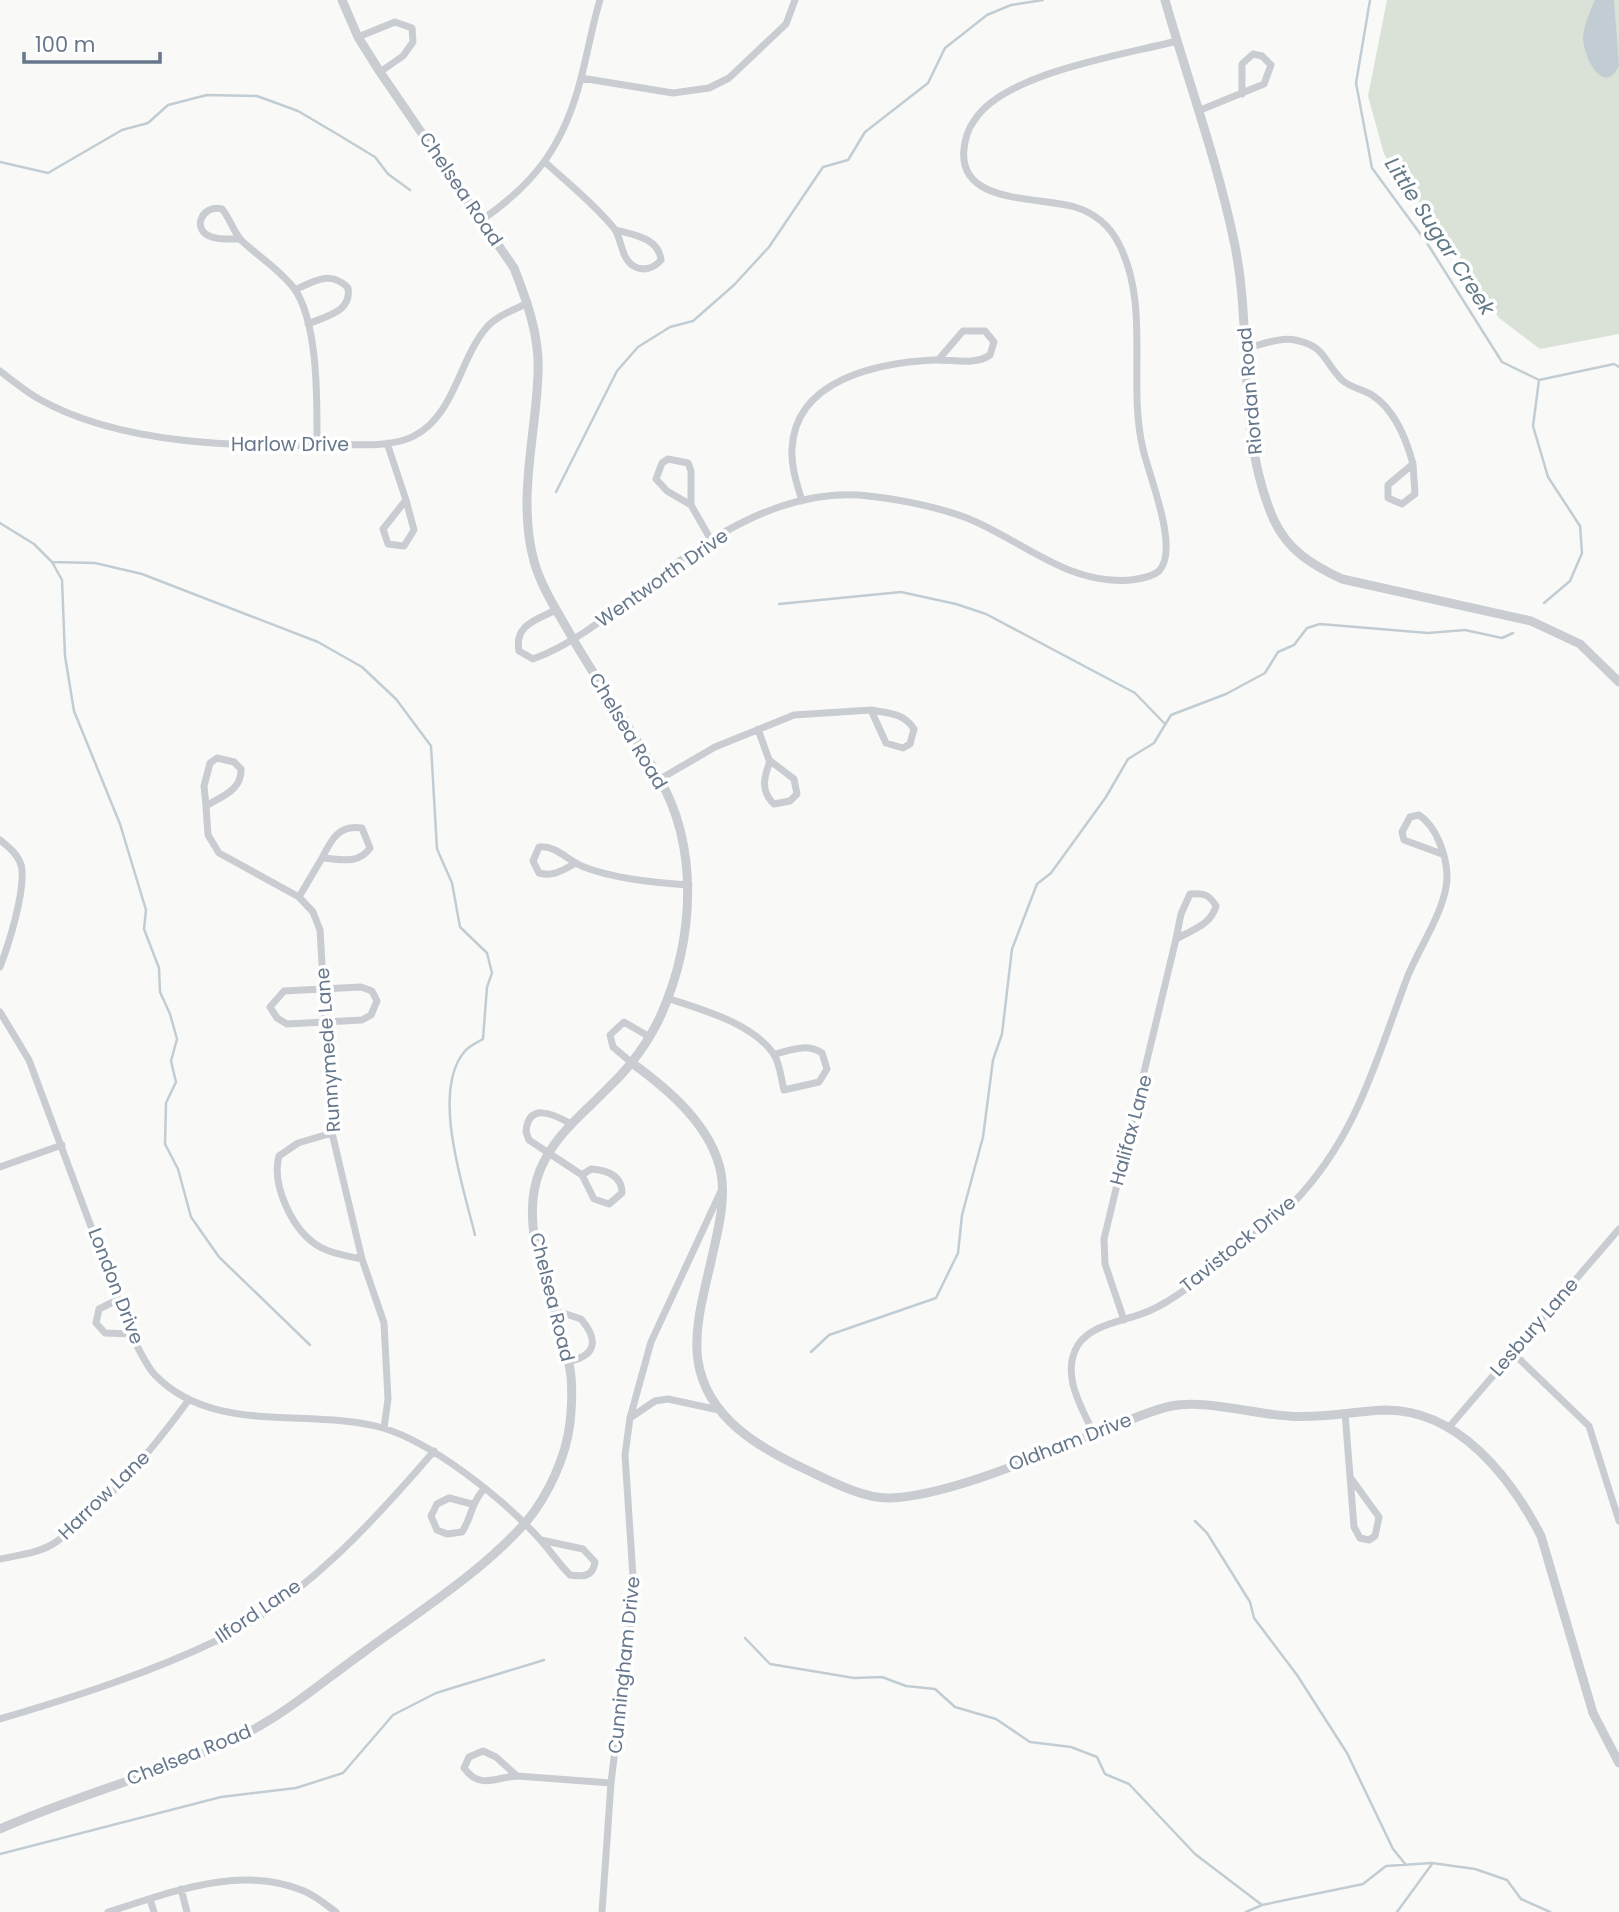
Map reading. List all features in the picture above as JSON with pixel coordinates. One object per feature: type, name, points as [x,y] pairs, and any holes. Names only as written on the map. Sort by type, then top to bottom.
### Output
[{"type":"street","name":"Chelsea Road","points":[[0,1829],[208,1750],[245,1734],[293,1707],[488,1560],[524,1523],[544,1496],[565,1446],[571,1402],[569,1361],[554,1310],[533,1214],[539,1173],[569,1123],[632,1063],[667,998],[687,925],[687,859],[679,826],[660,779],[556,610],[534,561],[528,531],[527,494],[539,368],[528,303],[514,268],[380,72],[358,37],[342,0]]},
{"type":"street","points":[[483,219],[512,199],[546,163],[566,123],[581,78],[590,30],[600,0]]},
{"type":"street","points":[[581,78],[673,93],[709,89],[729,78],[786,24],[795,0]]},
{"type":"street","name":"Riordan Road","points":[[1165,0],[1235,246],[1253,450],[1262,492],[1290,547],[1316,567],[1342,579],[1531,621],[1580,644],[1619,681]]},
{"type":"street","points":[[358,37],[395,22],[412,28],[413,42],[403,55],[380,72]]},
{"type":"street","name":"Wentworth Drive","points":[[556,610],[524,626],[517,639],[519,652],[533,659],[574,640],[711,541],[755,516],[832,494],[863,495],[945,511],[973,520],[1069,571],[1118,582],[1141,579],[1157,573],[1164,563],[1166,535],[1138,425],[1135,304],[1121,247],[1098,218],[1077,208],[1023,199],[981,186],[970,179],[963,160],[971,124],[984,107],[1002,93],[1032,79],[1177,41]]},
{"type":"street","points":[[1198,111],[1257,89],[1269,76],[1271,65],[1262,56],[1253,54],[1242,64],[1242,94]]},
{"type":"street","points":[[546,163],[595,206],[616,230],[626,257],[632,265],[644,269],[654,267],[660,260],[660,252],[650,241],[616,230]]},
{"type":"street","points":[[240,239],[211,237],[203,233],[200,227],[203,213],[209,209],[222,209],[240,239],[265,257],[295,290],[308,324],[314,356],[317,445]]},
{"type":"street","points":[[295,290],[321,277],[336,279],[348,288],[348,300],[341,310],[308,324]]},
{"type":"street","name":"Harlow Drive","points":[[0,371],[37,398],[109,425],[237,445],[387,443],[414,436],[435,418],[487,327],[502,315],[528,303]]},
{"type":"street","points":[[802,501],[792,445],[799,421],[817,396],[841,379],[865,370],[939,359],[983,360],[990,355],[994,342],[985,331],[963,331],[939,359]]},
{"type":"street","points":[[1246,348],[1291,339],[1314,345],[1326,356],[1342,380],[1372,394],[1404,433],[1413,464],[1415,494],[1402,504],[1394,503],[1388,498],[1388,485],[1413,464]]},
{"type":"street","points":[[387,443],[406,500],[414,530],[404,547],[394,547],[388,544],[383,529],[406,500]]},
{"type":"street","points":[[691,505],[667,491],[656,479],[658,470],[668,459],[688,463],[691,471],[691,505],[711,541]]},
{"type":"street","points":[[660,779],[715,747],[794,715],[871,710],[891,713],[909,720],[914,729],[910,744],[903,748],[886,743],[871,710]]},
{"type":"street","points":[[758,729],[769,760],[764,784],[767,797],[774,804],[790,802],[797,794],[794,779],[769,760]]},
{"type":"street","name":"Runnymede Lane","points":[[206,806],[236,788],[242,779],[241,769],[234,762],[216,758],[210,763],[204,786],[208,835],[219,853],[299,897],[313,912],[320,930],[332,1133],[362,1259],[384,1323],[388,1399],[384,1429]]},
{"type":"street","name":"Tavistock Drive","points":[[1094,1434],[1073,1388],[1072,1359],[1079,1343],[1094,1331],[1150,1311],[1185,1289],[1293,1204],[1329,1158],[1367,1092],[1407,977],[1441,901],[1447,875],[1435,830],[1419,814],[1410,817],[1402,832],[1404,840],[1441,854]]},
{"type":"street","points":[[299,897],[332,839],[342,830],[352,826],[362,828],[368,837],[370,848],[364,857],[353,861],[322,858]]},
{"type":"street","points":[[0,840],[14,851],[22,869],[14,919],[0,967]]},
{"type":"street","points":[[576,863],[556,874],[547,875],[539,873],[533,861],[539,847],[547,846],[576,863],[662,884],[689,885]]},
{"type":"street","name":"Halifax Lane","points":[[1124,1320],[1105,1264],[1104,1239],[1181,914],[1190,894],[1202,893],[1211,898],[1216,906],[1213,915],[1205,924],[1176,939]]},
{"type":"street","points":[[362,987],[372,991],[377,1001],[371,1015],[362,1020],[288,1024],[277,1018],[270,1007],[284,991],[323,989],[362,987]]},
{"type":"street","points":[[667,998],[721,1017],[775,1054],[784,1090],[819,1082],[827,1069],[822,1053],[816,1049],[794,1049],[775,1054]]},
{"type":"street","name":"London Drive","points":[[0,1012],[29,1060],[131,1334],[154,1374],[188,1401],[216,1410],[329,1420],[384,1429],[434,1451],[524,1523],[570,1575],[581,1577],[594,1569],[595,1562],[583,1549],[541,1540]]},
{"type":"street","points":[[632,1063],[613,1047],[611,1035],[624,1022],[648,1036]]},
{"type":"street","name":"Oldham Drive","points":[[632,1063],[656,1080],[686,1108],[710,1143],[720,1169],[723,1188],[720,1222],[701,1310],[697,1359],[704,1384],[719,1410],[746,1437],[809,1471],[872,1496],[890,1498],[954,1485],[1148,1413],[1184,1404],[1292,1417],[1390,1410],[1428,1416],[1450,1426],[1502,1476],[1528,1510],[1541,1536],[1593,1713],[1619,1763]]},
{"type":"street","points":[[569,1123],[545,1111],[531,1117],[526,1132],[529,1140],[582,1175],[594,1199],[602,1204],[617,1201],[622,1193],[622,1186],[614,1175],[591,1168],[582,1175]]},
{"type":"street","points":[[332,1133],[298,1143],[279,1156],[277,1177],[289,1211],[318,1246],[362,1259]]},
{"type":"street","points":[[0,1167],[62,1145]]},
{"type":"street","name":"Cunningham Drive","points":[[602,1912],[611,1783],[634,1592],[625,1455],[630,1418],[651,1342],[723,1188]]},
{"type":"street","name":"Lesbury Lane","points":[[1450,1426],[1619,1229]]},
{"type":"street","points":[[119,1299],[99,1309],[96,1323],[106,1333],[131,1334]]},
{"type":"street","points":[[554,1310],[581,1319],[592,1340],[592,1350],[586,1358],[569,1361]]},
{"type":"street","points":[[1513,1352],[1589,1426],[1619,1521]]},
{"type":"street","points":[[630,1418],[655,1401],[668,1399],[719,1410]]},
{"type":"street","name":"Harrow Lane","points":[[0,1559],[33,1552],[55,1542],[153,1448],[188,1401]]},
{"type":"street","points":[[1345,1413],[1350,1477],[1354,1527],[1360,1538],[1369,1540],[1375,1535],[1379,1517],[1350,1477]]},
{"type":"street","name":"Ilford Lane","points":[[0,1719],[151,1669],[222,1638],[280,1600],[325,1564],[369,1522],[434,1451]]},
{"type":"street","points":[[472,1504],[449,1498],[437,1504],[431,1516],[437,1530],[447,1534],[462,1532],[470,1520],[472,1504],[484,1490]]},
{"type":"street","points":[[517,1776],[496,1757],[483,1751],[469,1757],[464,1768],[475,1779],[487,1783],[517,1776],[611,1783]]},
{"type":"street","points":[[108,1912],[204,1883],[278,1883],[306,1892],[336,1912]]},
{"type":"street","points":[[181,1889],[187,1912]]},
{"type":"street","points":[[150,1899],[154,1912]]},
{"type":"shaded area","points":[[1387,0],[1619,0],[1619,334],[1540,349],[1499,318],[1384,154],[1368,96]]},
{"type":"shaded area","points":[[1595,0],[1614,0],[1619,66],[1613,75],[1607,78],[1595,71],[1584,46],[1585,28]]},
{"type":"waterway","points":[[556,492],[617,371],[638,347],[670,327],[693,321],[734,285],[769,247],[823,167],[848,160],[865,132],[928,83],[945,48],[987,15],[1011,5],[1043,0]]},
{"type":"waterway","name":"Little Sugar Creek","points":[[1370,0],[1356,83],[1372,168],[1427,243],[1502,362],[1539,380],[1614,364],[1619,367]]},
{"type":"waterway","points":[[0,162],[48,173],[122,130],[148,123],[168,105],[207,95],[257,96],[298,111],[375,157],[388,174],[410,190]]},
{"type":"waterway","points":[[1539,380],[1533,426],[1548,477],[1580,526],[1582,553],[1570,581],[1544,603]]},
{"type":"waterway","points":[[0,523],[34,544],[52,562],[95,563],[142,574],[318,642],[362,667],[396,699],[431,746],[437,849],[452,883],[460,927],[487,953],[492,973],[487,987],[483,1039],[465,1051],[455,1069],[450,1090],[453,1141],[475,1235]]},
{"type":"waterway","points":[[52,562],[62,580],[65,656],[74,711],[120,824],[146,910],[144,929],[159,968],[160,992],[177,1039],[171,1061],[176,1082],[166,1103],[165,1144],[178,1169],[191,1217],[219,1257],[310,1345]]},
{"type":"waterway","points":[[779,604],[901,592],[956,604],[986,614],[1135,693],[1165,724]]},
{"type":"waterway","points":[[811,1352],[829,1335],[936,1298],[958,1253],[962,1215],[983,1137],[993,1060],[1002,1034],[1012,949],[1037,884],[1051,873],[1106,797],[1128,759],[1154,743],[1171,715],[1226,694],[1265,673],[1278,652],[1294,645],[1307,628],[1320,624],[1428,633],[1465,630],[1502,638],[1513,633]]},
{"type":"waterway","points":[[1195,1521],[1207,1533],[1250,1602],[1254,1618],[1297,1675],[1347,1753],[1393,1849],[1406,1865]]},
{"type":"waterway","points":[[745,1638],[770,1664],[854,1678],[882,1677],[906,1686],[935,1689],[955,1707],[996,1719],[1030,1742],[1071,1747],[1097,1757],[1105,1774],[1129,1784],[1195,1854],[1262,1905]]},
{"type":"waterway","points":[[0,1854],[221,1797],[296,1788],[343,1773],[393,1715],[436,1693],[544,1660]]},
{"type":"waterway","points":[[1246,1912],[1262,1905],[1363,1884],[1386,1866],[1432,1863],[1475,1869],[1507,1880],[1521,1899],[1550,1912]]},
{"type":"waterway","points":[[1397,1912],[1432,1864]]}]
